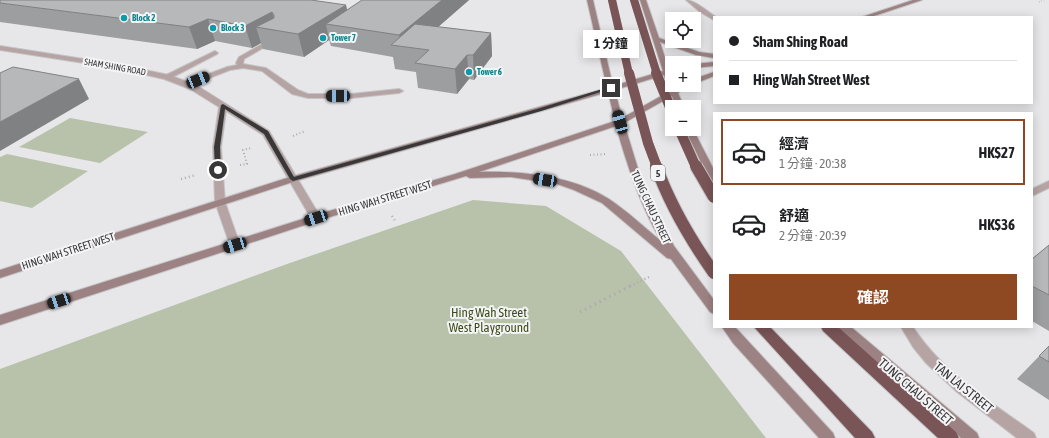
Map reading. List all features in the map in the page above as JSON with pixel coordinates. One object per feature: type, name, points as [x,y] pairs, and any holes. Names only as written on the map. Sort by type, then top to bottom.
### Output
[{"type":"highway","name":"5","points":[[612,0],[626,62],[653,161],[684,229],[713,272]]},
{"type":"highway","points":[[634,0],[652,62],[667,100]]},
{"type":"highway","points":[[682,136],[695,165],[713,195]]},
{"type":"highway","points":[[762,328],[866,438]]},
{"type":"highway","points":[[829,328],[950,438]]},
{"type":"street","name":"TUNG CHAU STREET","points":[[590,0],[611,88],[637,181],[658,227],[676,259],[713,308]]},
{"type":"street","points":[[643,0],[665,60]]},
{"type":"street","points":[[689,0],[702,11],[713,17]]},
{"type":"street","points":[[869,16],[919,0]]},
{"type":"street","points":[[241,66],[239,63],[241,58],[277,38]]},
{"type":"street","points":[[657,39],[698,54],[713,56]]},
{"type":"street","name":"SHAM SHING ROAD","points":[[0,48],[116,66],[166,77],[186,84],[223,105],[266,133],[273,142],[316,218]]},
{"type":"street","points":[[166,77],[215,52]]},
{"type":"street","points":[[701,65],[713,64]]},
{"type":"street","points":[[186,84],[220,71],[241,66],[264,69],[295,92],[308,96],[350,96],[399,91]]},
{"type":"street","name":"HING WAH STREET WEST","points":[[0,274],[293,179],[539,110],[665,72]]},
{"type":"street","points":[[701,79],[713,74]]},
{"type":"street","name":"HING WAH STREET WEST","points":[[0,320],[316,218],[458,176],[620,122],[674,93]]},
{"type":"street","points":[[674,93],[677,100]]},
{"type":"street","points":[[223,105],[217,147],[220,202],[235,245]]},
{"type":"street","points":[[692,136],[713,177]]},
{"type":"street","points":[[458,176],[511,174],[559,182],[577,188],[605,201],[676,259]]},
{"type":"street","points":[[1033,192],[1049,184]]},
{"type":"street","points":[[729,328],[762,367],[828,438]]},
{"type":"street","name":"TUNG CHAU STREET","points":[[844,328],[972,438]]},
{"type":"street","name":"TAN LAI STREET","points":[[908,328],[930,359],[952,380],[1029,438]]},
{"type":"path","points":[[1039,2],[1044,0]]},
{"type":"path","points":[[181,179],[247,164],[243,150],[305,131]]},
{"type":"path","points":[[580,312],[649,277]]},
{"type":"green space","points":[[70,118],[148,132],[100,163],[19,147]]},
{"type":"green space","points":[[7,154],[88,171],[32,208],[0,201],[0,157]]},
{"type":"green space","name":"Hing Wah Street West Playground","points":[[473,200],[546,206],[621,251],[766,438],[0,438],[0,369],[287,264]]},
{"type":"building","points":[[0,0],[311,0],[346,5],[298,34],[256,27],[274,18],[272,12],[245,26],[208,19],[189,27],[0,3]]},
{"type":"building","points":[[362,0],[442,0],[399,35],[326,24]]},
{"type":"building","points":[[415,24],[491,33],[473,55],[467,55],[455,69],[415,63],[429,50],[391,45]]},
{"type":"building","points":[[13,67],[79,79],[0,122],[0,73]]},
{"type":"building","points":[[1049,245],[1049,295],[1033,287],[1033,258]]},
{"type":"building","points":[[1049,346],[1049,362],[1039,356]]},
{"type":"place","name":"Block 2","points":[[124,18]]},
{"type":"place","name":"Block 3","points":[[213,28]]},
{"type":"place","name":"Tower 7","points":[[323,38]]},
{"type":"place","name":"Tower 6","points":[[469,72]]},
{"type":"route","points":[[218,170],[217,147],[223,105],[266,133],[273,142],[293,179],[539,110],[611,88]]}]
